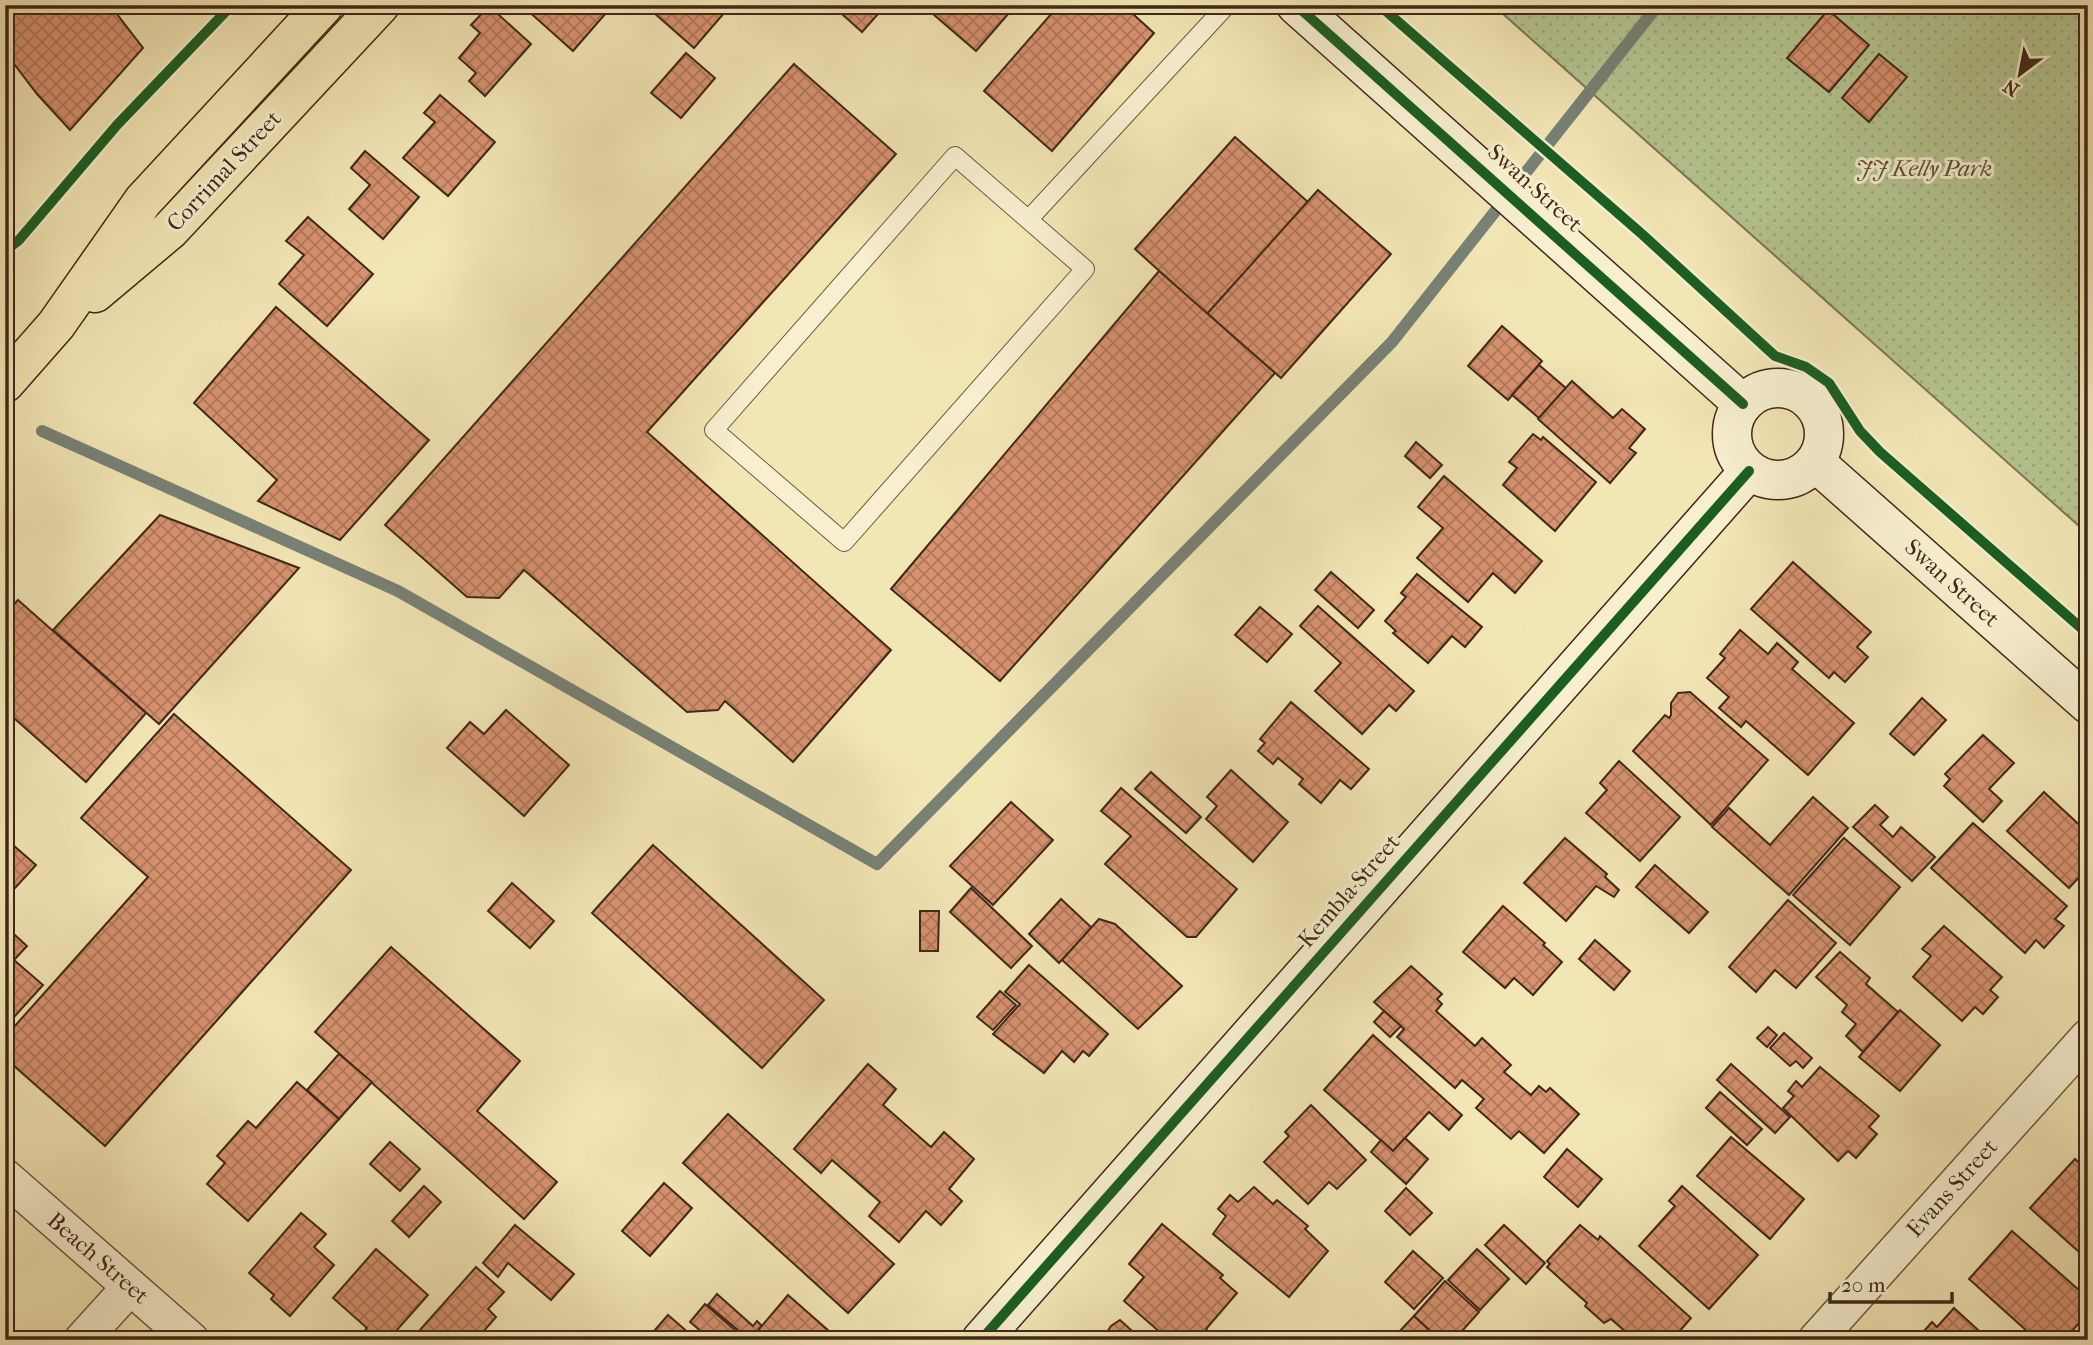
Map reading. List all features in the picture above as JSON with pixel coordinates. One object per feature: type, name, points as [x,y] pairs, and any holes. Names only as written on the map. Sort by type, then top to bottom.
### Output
[{"type":"main road","name":"Corrimal Street","points":[[5,383],[56,326],[143,201],[324,5]]},
{"type":"main road","name":"Corrimal Street","points":[[56,326],[170,230],[380,5]]},
{"type":"street","name":"Swan Street","points":[[1296,5],[1743,404]]},
{"type":"street","points":[[1770,388],[1800,394],[1812,404],[1822,424],[1822,448],[1815,462],[1805,472],[1777,480],[1749,471],[1739,460],[1731,431],[1743,404],[1755,394],[1770,388]]},
{"type":"street","name":"Swan Street","points":[[1815,462],[2088,704]]},
{"type":"street","name":"Kembla Street","points":[[981,1340],[1749,471]]},
{"type":"street","name":"Evans Street","points":[[1815,1340],[2088,1037]]},
{"type":"street","name":"Beach Street","points":[[5,1177],[191,1340]]},
{"type":"street","points":[[82,1340],[130,1287]]},
{"type":"lane","points":[[1029,219],[1227,5]]},
{"type":"lane","points":[[955,156],[1029,219],[1084,269],[844,542],[715,429],[955,156]]},
{"type":"green space","name":"JJ Kelly Park","points":[[1493,5],[2088,5],[2088,534]]},
{"type":"building","points":[[5,5],[110,5],[143,48],[70,130],[37,94],[5,52]]},
{"type":"building","points":[[531,5],[613,5],[573,51],[527,10]]},
{"type":"building","points":[[645,5],[731,5],[694,48]]},
{"type":"building","points":[[832,5],[886,5],[862,32]]},
{"type":"building","points":[[928,5],[1016,5],[976,51],[926,8]]},
{"type":"building","points":[[1059,5],[1123,5],[1154,33],[1052,151],[984,91]]},
{"type":"building","points":[[489,6],[531,44],[485,96],[469,81],[476,73],[459,58],[480,33],[471,25]]},
{"type":"building","points":[[1828,10],[1869,45],[1829,92],[1787,58]]},
{"type":"building","points":[[686,53],[715,78],[681,118],[651,93]]},
{"type":"building","points":[[1879,54],[1907,77],[1869,122],[1842,98]]},
{"type":"building","points":[[794,64],[896,154],[647,432],[891,650],[793,762],[725,701],[718,710],[687,712],[524,570],[499,598],[467,597],[385,525]]},
{"type":"building","points":[[440,95],[495,142],[448,196],[403,158],[435,122],[424,113]]},
{"type":"building","points":[[1235,137],[1308,202],[1207,314],[1135,249]]},
{"type":"building","points":[[365,151],[419,197],[383,239],[349,209],[370,185],[351,168]]},
{"type":"building","points":[[1318,190],[1391,254],[1281,378],[1207,314]]},
{"type":"building","points":[[308,217],[373,274],[327,326],[279,284],[304,255],[286,241]]},
{"type":"building","points":[[1159,271],[1275,373],[1000,681],[891,589]]},
{"type":"building","points":[[276,307],[429,440],[340,540],[258,501],[277,480],[194,403]]},
{"type":"building","points":[[1502,326],[1542,361],[1508,400],[1468,366]]},
{"type":"building","points":[[1539,365],[1566,388],[1539,418],[1512,395]]},
{"type":"building","points":[[1572,381],[1613,418],[1622,409],[1645,429],[1629,448],[1636,453],[1610,483],[1538,419]]},
{"type":"building","points":[[1533,434],[1541,440],[1543,437],[1596,482],[1555,531],[1503,485],[1517,468],[1509,462]]},
{"type":"building","points":[[1416,442],[1442,465],[1430,478],[1405,456]]},
{"type":"building","points":[[1444,476],[1542,561],[1515,593],[1493,573],[1468,602],[1417,558],[1443,528],[1418,507]]},
{"type":"building","points":[[160,515],[299,568],[159,724],[53,630]]},
{"type":"building","points":[[1793,562],[1871,632],[1857,647],[1868,657],[1845,682],[1834,672],[1829,678],[1751,609]]},
{"type":"building","points":[[1331,572],[1374,610],[1358,628],[1315,590]]},
{"type":"building","points":[[1417,574],[1482,627],[1465,647],[1452,636],[1428,663],[1393,633],[1396,631],[1385,621],[1406,597],[1401,593]]},
{"type":"building","points":[[18,600],[146,713],[86,782],[5,710],[5,614]]},
{"type":"building","points":[[1318,606],[1414,691],[1396,711],[1389,705],[1362,734],[1315,691],[1341,663],[1300,626]]},
{"type":"building","points":[[1260,607],[1292,634],[1267,662],[1235,635]]},
{"type":"building","points":[[1740,630],[1768,654],[1777,643],[1798,662],[1792,669],[1854,723],[1808,775],[1746,721],[1741,727],[1719,708],[1729,697],[1707,678],[1725,658],[1720,654]]},
{"type":"building","points":[[1690,692],[1768,760],[1711,825],[1633,751],[1665,715],[1669,718],[1671,703],[1678,693]]},
{"type":"building","points":[[1922,698],[1946,720],[1914,755],[1890,734]]},
{"type":"building","points":[[1291,702],[1369,769],[1351,789],[1340,780],[1321,803],[1299,784],[1303,779],[1278,758],[1273,764],[1258,751],[1265,743],[1260,739]]},
{"type":"building","points":[[506,710],[569,765],[524,816],[447,748],[470,722],[484,734]]},
{"type":"building","points":[[174,714],[351,870],[105,1146],[5,1058],[5,1037],[148,877],[81,818]]},
{"type":"building","points":[[1983,735],[2014,763],[1989,789],[2002,801],[1983,822],[1944,786],[1950,779],[1945,774]]},
{"type":"building","points":[[1619,761],[1680,817],[1640,861],[1586,813],[1607,790],[1600,783]]},
{"type":"building","points":[[1231,770],[1288,822],[1253,862],[1206,819],[1217,806],[1207,797]]},
{"type":"building","points":[[1151,772],[1201,817],[1186,833],[1135,789]]},
{"type":"building","points":[[1121,788],[1237,889],[1196,937],[1187,937],[1105,864],[1131,836],[1101,811]]},
{"type":"building","points":[[2044,792],[2088,833],[2088,874],[2085,871],[2069,888],[2007,831]]},
{"type":"building","points":[[1813,797],[1848,828],[1789,895],[1712,827],[1729,808],[1770,845]]},
{"type":"building","points":[[1011,802],[1053,840],[993,905],[950,866]]},
{"type":"building","points":[[1875,805],[1888,817],[1880,825],[1893,837],[1901,827],[1935,857],[1912,881],[1853,827]]},
{"type":"building","points":[[1973,823],[2067,906],[2055,919],[2064,926],[2044,948],[2036,940],[2025,953],[1931,868]]},
{"type":"building","points":[[5,838],[36,865],[5,899]]},
{"type":"building","points":[[1565,838],[1607,874],[1605,877],[1619,890],[1614,897],[1596,886],[1566,921],[1524,883]]},
{"type":"building","points":[[1844,838],[1900,887],[1850,945],[1793,895]]},
{"type":"building","points":[[653,845],[824,1000],[762,1068],[592,913]]},
{"type":"building","points":[[1655,865],[1708,912],[1689,933],[1636,887]]},
{"type":"building","points":[[512,883],[554,921],[530,948],[488,911]]},
{"type":"building","points":[[971,888],[1032,946],[1011,968],[950,912]]},
{"type":"building","points":[[1061,899],[1092,928],[1059,963],[1029,934]]},
{"type":"building","points":[[1788,900],[1836,943],[1796,988],[1775,970],[1756,992],[1729,967]]},
{"type":"building","points":[[1503,906],[1562,962],[1533,995],[1514,978],[1505,988],[1463,952]]},
{"type":"building","points":[[920,911],[939,911],[938,951],[920,951]]},
{"type":"building","points":[[1099,919],[1115,924],[1182,986],[1138,1029],[1062,960]]},
{"type":"building","points":[[5,926],[27,946],[14,960],[43,985],[5,1027]]},
{"type":"building","points":[[1944,926],[2002,977],[1990,990],[1998,997],[1983,1014],[1975,1007],[1962,1021],[1913,977],[1931,956],[1922,949]]},
{"type":"building","points":[[1595,940],[1630,971],[1614,990],[1579,959]]},
{"type":"building","points":[[391,947],[520,1061],[477,1111],[557,1182],[524,1219],[315,1032]]},
{"type":"building","points":[[1840,952],[1870,978],[1866,984],[1898,1012],[1863,1052],[1846,1036],[1856,1024],[1842,1012],[1847,1005],[1816,977]]},
{"type":"building","points":[[1029,965],[1108,1034],[1089,1056],[1083,1051],[1074,1062],[1062,1051],[1044,1073],[993,1034],[1020,1004],[1005,992]]},
{"type":"building","points":[[1411,966],[1442,994],[1437,999],[1442,1004],[1436,1011],[1475,1046],[1482,1038],[1511,1065],[1504,1072],[1531,1095],[1539,1086],[1546,1092],[1550,1088],[1579,1114],[1544,1153],[1519,1131],[1511,1139],[1476,1108],[1484,1099],[1462,1080],[1455,1088],[1397,1037],[1404,1029],[1374,1002]]},
{"type":"building","points":[[1000,991],[1016,1005],[993,1030],[977,1017]]},
{"type":"building","points":[[1900,1010],[1940,1045],[1900,1091],[1859,1057]]},
{"type":"building","points":[[1384,1011],[1401,1026],[1390,1037],[1374,1022]]},
{"type":"building","points":[[1768,1027],[1777,1035],[1767,1047],[1757,1038]]},
{"type":"building","points":[[1784,1033],[1812,1058],[1803,1068],[1796,1061],[1790,1066],[1770,1048]]},
{"type":"building","points":[[1373,1035],[1462,1115],[1449,1130],[1429,1112],[1393,1151],[1324,1090]]},
{"type":"building","points":[[339,1054],[372,1082],[339,1119],[307,1090]]},
{"type":"building","points":[[868,1064],[896,1089],[883,1105],[931,1147],[944,1132],[974,1159],[949,1189],[962,1201],[941,1225],[926,1211],[899,1242],[869,1216],[880,1202],[832,1160],[821,1173],[794,1149]]},
{"type":"building","points":[[1731,1064],[1790,1117],[1775,1133],[1717,1080]]},
{"type":"building","points":[[1820,1067],[1879,1116],[1869,1127],[1877,1134],[1856,1158],[1848,1151],[1838,1161],[1783,1108],[1794,1096],[1788,1091],[1796,1081],[1802,1087]]},
{"type":"building","points":[[297,1082],[339,1119],[248,1221],[207,1184],[225,1163],[217,1156],[248,1121],[256,1128]]},
{"type":"building","points":[[1720,1092],[1762,1129],[1747,1145],[1706,1108]]},
{"type":"building","points":[[1311,1105],[1366,1160],[1337,1189],[1329,1182],[1308,1204],[1264,1162],[1289,1136],[1285,1132]]},
{"type":"building","points":[[728,1114],[894,1264],[848,1313],[683,1163]]},
{"type":"building","points":[[1731,1137],[1804,1199],[1770,1239],[1697,1176]]},
{"type":"building","points":[[1405,1138],[1428,1159],[1406,1184],[1371,1152],[1381,1140],[1393,1151]]},
{"type":"building","points":[[390,1142],[420,1169],[400,1191],[370,1164]]},
{"type":"building","points":[[1567,1149],[1602,1179],[1578,1207],[1544,1177]]},
{"type":"building","points":[[2075,1159],[2088,1171],[2088,1260],[2030,1208]]},
{"type":"building","points":[[664,1183],[692,1208],[650,1256],[622,1231]]},
{"type":"building","points":[[424,1186],[441,1202],[409,1237],[392,1221]]},
{"type":"building","points":[[1682,1186],[1758,1255],[1709,1309],[1639,1246],[1675,1206],[1669,1201]]},
{"type":"building","points":[[1254,1187],[1273,1204],[1277,1200],[1308,1226],[1305,1229],[1328,1251],[1289,1297],[1213,1234],[1226,1216],[1218,1209],[1230,1195],[1238,1202]]},
{"type":"building","points":[[1406,1188],[1432,1213],[1410,1235],[1385,1211]]},
{"type":"building","points":[[301,1213],[326,1234],[314,1247],[334,1265],[290,1316],[271,1299],[274,1295],[249,1273]]},
{"type":"building","points":[[1162,1224],[1223,1275],[1220,1278],[1237,1293],[1206,1329],[1209,1332],[1203,1340],[1169,1340],[1124,1301],[1144,1277],[1129,1264]]},
{"type":"building","points":[[515,1225],[574,1274],[551,1300],[508,1263],[498,1277],[483,1263]]},
{"type":"building","points":[[1504,1225],[1545,1263],[1526,1284],[1485,1245]]},
{"type":"building","points":[[1580,1225],[1598,1240],[1600,1236],[1691,1318],[1672,1340],[1635,1340],[1611,1319],[1604,1323],[1585,1306],[1587,1303],[1547,1267],[1550,1264],[1547,1261]]},
{"type":"building","points":[[2012,1231],[2088,1298],[2088,1313],[2064,1340],[2037,1340],[1969,1279]]},
{"type":"building","points":[[376,1249],[428,1295],[388,1340],[357,1340],[367,1328],[333,1298]]},
{"type":"building","points":[[1477,1249],[1509,1279],[1480,1310],[1448,1280]]},
{"type":"building","points":[[1413,1251],[1443,1278],[1414,1309],[1385,1282]]},
{"type":"building","points":[[476,1267],[504,1292],[488,1309],[496,1317],[476,1340],[411,1340]]},
{"type":"building","points":[[1445,1281],[1479,1312],[1454,1340],[1440,1340],[1414,1316]]},
{"type":"building","points":[[717,1294],[753,1326],[757,1321],[762,1326],[750,1340],[708,1305]]},
{"type":"building","points":[[788,1295],[830,1332],[824,1340],[750,1340]]},
{"type":"building","points":[[705,1304],[735,1330],[726,1340],[711,1340],[690,1322]]},
{"type":"building","points":[[1954,1308],[1989,1340],[1916,1340],[1932,1322],[1937,1327]]},
{"type":"building","points":[[668,1315],[690,1334],[685,1340],[667,1340],[655,1330]]},
{"type":"building","points":[[1414,1316],[1440,1340],[1407,1340],[1398,1333]]},
{"type":"building","points":[[1120,1320],[1142,1340],[1102,1340],[1111,1326]]},
{"type":"waterway","points":[[42,431],[398,591],[877,864],[1392,342],[1658,5]]},
{"type":"cycle path","points":[[5,251],[19,240],[117,125],[232,5]]},
{"type":"cycle path","points":[[1296,5],[1743,404]]},
{"type":"cycle path","points":[[1379,5],[1643,235],[1775,356],[1806,367],[1829,383],[1860,431],[1880,452],[2088,634]]},
{"type":"cycle path","points":[[981,1340],[1749,471]]}]
